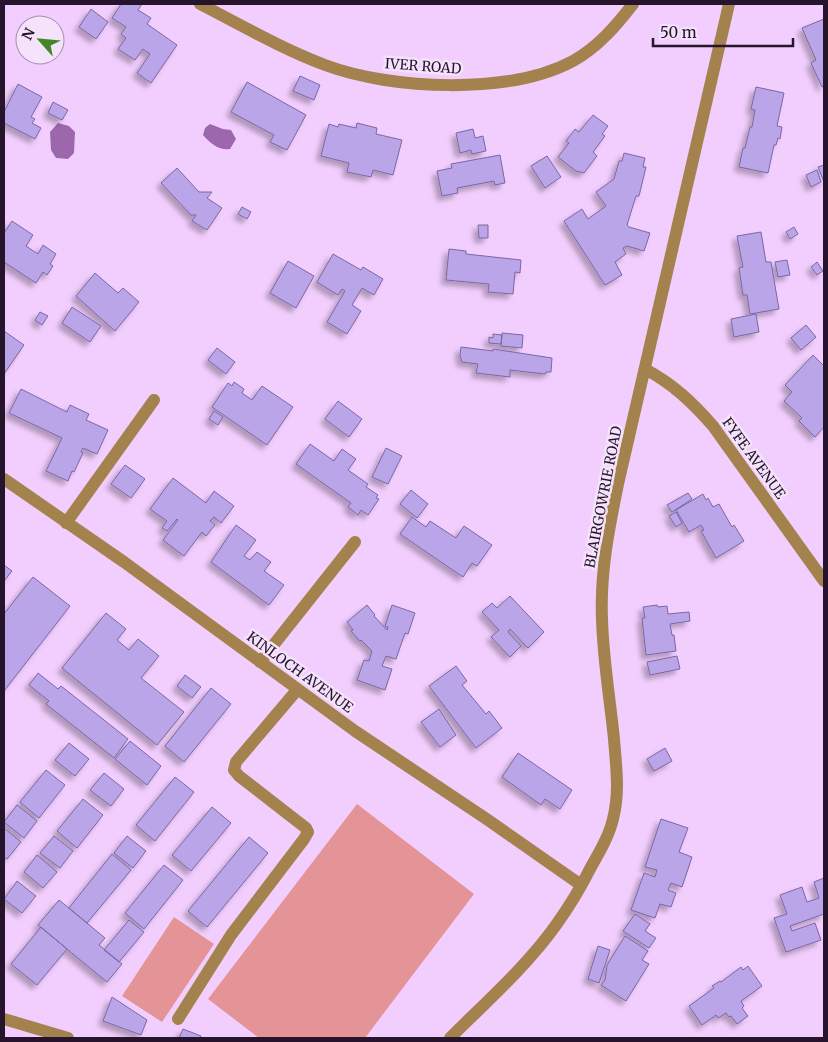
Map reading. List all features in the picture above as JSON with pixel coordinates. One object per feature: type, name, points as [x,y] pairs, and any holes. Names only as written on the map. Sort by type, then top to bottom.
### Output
[{"type":"street","name":"IVER ROAD","points":[[200,4],[283,47],[326,65],[361,76],[403,82],[455,85],[504,82],[528,77],[564,65],[602,40],[633,4]]},
{"type":"street","name":"BLAIRGOWRIE ROAD","points":[[450,1038],[504,984],[556,925],[581,885],[610,831],[617,801],[618,779],[602,619],[602,574],[611,515],[729,4]]},
{"type":"street","name":"FYFE AVENUE","points":[[645,369],[678,390],[696,406],[713,426],[824,581]]},
{"type":"street","points":[[66,523],[154,400]]},
{"type":"street","name":"KINLOCH AVENUE","points":[[4,479],[124,562],[355,731],[581,885]]},
{"type":"street","points":[[260,662],[355,542]]},
{"type":"street","points":[[178,1019],[231,935],[308,832],[306,828],[239,776],[234,770],[236,762],[298,690]]},
{"type":"street","points":[[4,1019],[68,1038]]},
{"type":"shaded area","points":[[58,123],[69,126],[75,132],[74,153],[68,159],[56,158],[51,150],[50,132]]},
{"type":"shaded area","points":[[210,124],[231,130],[236,139],[230,149],[218,148],[203,135],[205,128]]},
{"type":"shaded area","points":[[357,804],[474,894],[365,1038],[259,1038],[208,999]]},
{"type":"shaded area","points":[[174,917],[214,944],[162,1022],[122,996]]},
{"type":"building","points":[[121,4],[142,4],[138,10],[151,18],[147,24],[177,45],[151,83],[137,73],[150,54],[143,49],[135,60],[118,49],[126,38],[121,34],[126,27],[112,18]]},
{"type":"building","points":[[91,9],[108,22],[96,39],[79,27]]},
{"type":"building","points":[[824,19],[824,86],[822,87],[811,63],[816,60],[802,28]]},
{"type":"building","points":[[300,76],[320,85],[314,100],[293,91]]},
{"type":"building","points":[[247,82],[306,115],[287,150],[270,142],[274,135],[231,112]]},
{"type":"building","points":[[18,84],[42,97],[31,117],[35,119],[32,123],[41,128],[35,139],[4,123],[4,112]]},
{"type":"building","points":[[756,87],[784,93],[777,126],[782,127],[780,139],[778,138],[776,145],[774,145],[768,173],[739,167],[743,148],[745,148],[750,127],[752,127],[755,110],[751,109]]},
{"type":"building","points":[[53,102],[68,110],[62,120],[48,113]]},
{"type":"building","points":[[593,115],[608,126],[602,134],[605,136],[593,152],[597,156],[584,173],[576,171],[558,157],[569,143],[566,141],[575,129],[579,132]]},
{"type":"building","points":[[357,123],[377,128],[376,134],[402,140],[393,175],[373,170],[371,177],[347,172],[349,163],[321,156],[329,124],[338,127],[339,124],[356,128]]},
{"type":"building","points":[[473,129],[475,138],[483,136],[486,151],[472,154],[471,150],[460,153],[456,133]]},
{"type":"building","points":[[624,153],[645,158],[643,167],[646,167],[639,196],[636,196],[627,225],[650,233],[644,251],[627,246],[623,248],[626,254],[615,262],[622,275],[605,285],[564,221],[582,209],[588,219],[606,206],[596,192],[614,179],[619,161],[622,161]]},
{"type":"building","points":[[500,155],[505,183],[495,185],[494,181],[457,188],[458,193],[442,196],[437,171],[452,168],[451,164]]},
{"type":"building","points":[[547,156],[561,177],[545,188],[531,166]]},
{"type":"building","points":[[824,165],[824,182],[818,167]]},
{"type":"building","points":[[177,168],[199,192],[212,192],[207,198],[222,208],[207,230],[192,221],[196,215],[191,215],[161,183]]},
{"type":"building","points":[[817,170],[821,182],[811,187],[806,175]]},
{"type":"building","points":[[242,207],[251,212],[247,219],[238,214]]},
{"type":"building","points":[[12,221],[33,235],[26,246],[38,254],[43,245],[56,254],[50,264],[53,266],[47,275],[43,272],[36,283],[4,262],[4,233]]},
{"type":"building","points":[[478,225],[488,225],[488,238],[479,238]]},
{"type":"building","points":[[794,227],[798,234],[790,239],[786,232]]},
{"type":"building","points":[[761,232],[766,262],[771,262],[779,309],[750,314],[747,295],[743,295],[739,268],[743,267],[737,236]]},
{"type":"building","points":[[449,249],[466,251],[466,254],[521,260],[520,273],[515,272],[513,294],[488,292],[489,284],[446,280]]},
{"type":"building","points":[[333,254],[361,270],[363,267],[383,279],[374,295],[362,288],[352,305],[361,311],[347,334],[327,322],[345,291],[342,289],[338,295],[317,282]]},
{"type":"building","points":[[787,260],[790,275],[778,277],[775,262]]},
{"type":"building","points":[[288,261],[314,276],[296,308],[270,293]]},
{"type":"building","points":[[817,262],[823,271],[817,275],[811,267]]},
{"type":"building","points":[[95,273],[118,293],[123,288],[139,302],[115,331],[76,296]]},
{"type":"building","points":[[72,307],[101,326],[90,342],[62,323]]},
{"type":"building","points":[[40,312],[48,316],[42,325],[35,320]]},
{"type":"building","points":[[756,314],[759,332],[734,337],[731,319]]},
{"type":"building","points":[[806,325],[816,337],[801,350],[791,338]]},
{"type":"building","points":[[4,331],[24,345],[4,374]]},
{"type":"building","points":[[502,333],[523,335],[522,348],[501,346]]},
{"type":"building","points":[[493,334],[502,335],[501,344],[489,343],[489,337],[493,338]]},
{"type":"building","points":[[461,347],[493,351],[493,349],[552,358],[551,372],[546,372],[545,374],[510,370],[510,377],[476,373],[478,364],[462,362],[460,355]]},
{"type":"building","points":[[217,348],[235,362],[226,374],[208,360]]},
{"type":"building","points":[[813,355],[824,366],[824,427],[815,437],[799,421],[802,418],[784,401],[792,392],[785,385]]},
{"type":"building","points":[[234,382],[244,389],[242,393],[252,400],[262,386],[293,407],[267,445],[212,407],[228,383],[232,386]]},
{"type":"building","points":[[21,389],[67,412],[70,405],[89,414],[86,420],[108,430],[97,454],[83,448],[81,452],[83,453],[68,481],[46,471],[62,438],[9,413]]},
{"type":"building","points":[[338,401],[362,419],[349,437],[325,419]]},
{"type":"building","points":[[214,411],[223,417],[218,425],[209,419]]},
{"type":"building","points":[[310,444],[334,461],[342,449],[356,459],[348,470],[368,484],[366,487],[378,495],[376,498],[379,499],[368,515],[361,510],[358,515],[348,507],[351,503],[296,464]]},
{"type":"building","points":[[386,448],[402,456],[388,484],[372,477]]},
{"type":"building","points":[[125,465],[145,479],[131,498],[111,484]]},
{"type":"building","points":[[173,478],[206,503],[214,491],[234,506],[221,523],[214,517],[210,521],[215,525],[206,536],[202,532],[184,556],[163,540],[178,520],[167,531],[162,528],[167,521],[150,509]]},
{"type":"building","points":[[411,490],[428,504],[417,518],[400,504]]},
{"type":"building","points":[[688,493],[692,499],[672,512],[667,505]]},
{"type":"building","points":[[703,494],[706,500],[708,498],[713,507],[719,504],[732,527],[734,525],[744,541],[716,558],[701,531],[704,530],[701,525],[689,532],[676,510]]},
{"type":"building","points":[[676,512],[682,523],[676,527],[669,516]]},
{"type":"building","points":[[412,517],[426,527],[430,521],[456,538],[464,526],[492,545],[477,566],[472,563],[463,577],[400,534]]},
{"type":"building","points":[[236,525],[256,540],[244,556],[250,560],[257,552],[271,562],[264,571],[284,585],[269,605],[211,562]]},
{"type":"building","points":[[4,565],[12,571],[4,581]]},
{"type":"building","points":[[33,577],[70,606],[4,691],[4,614]]},
{"type":"building","points":[[510,596],[544,632],[528,648],[510,629],[508,632],[521,646],[510,657],[491,637],[499,630],[482,612],[492,603],[497,608]]},
{"type":"building","points":[[367,605],[387,630],[388,627],[385,626],[392,605],[415,613],[408,634],[405,633],[396,659],[386,656],[382,666],[392,669],[385,690],[357,680],[364,660],[369,661],[372,651],[351,631],[353,630],[347,622]]},
{"type":"building","points":[[657,605],[658,607],[667,606],[668,614],[689,612],[690,621],[670,624],[672,635],[674,635],[676,651],[646,655],[642,618],[645,618],[643,607]]},
{"type":"building","points":[[106,613],[126,629],[117,640],[129,650],[138,639],[159,656],[141,678],[184,712],[157,745],[62,668]]},
{"type":"building","points":[[677,656],[680,669],[650,675],[647,662]]},
{"type":"building","points":[[456,666],[467,681],[462,685],[486,714],[489,711],[502,728],[476,748],[429,686]]},
{"type":"building","points":[[38,673],[58,689],[61,686],[128,739],[114,758],[46,704],[49,701],[29,685]]},
{"type":"building","points":[[185,675],[201,687],[192,698],[177,686]]},
{"type":"building","points":[[211,688],[231,704],[184,762],[165,746]]},
{"type":"building","points":[[439,709],[456,735],[440,747],[421,722]]},
{"type":"building","points":[[130,741],[161,766],[147,785],[115,759]]},
{"type":"building","points":[[69,743],[89,759],[75,776],[55,760]]},
{"type":"building","points":[[665,748],[672,761],[654,771],[647,759]]},
{"type":"building","points":[[518,753],[572,790],[560,809],[545,799],[541,805],[502,777]]},
{"type":"building","points":[[46,770],[65,785],[39,818],[20,802]]},
{"type":"building","points":[[104,773],[124,789],[111,806],[90,790]]},
{"type":"building","points":[[175,777],[194,792],[155,841],[136,825]]},
{"type":"building","points":[[83,799],[103,815],[77,848],[57,831]]},
{"type":"building","points":[[17,805],[37,821],[24,838],[4,822]]},
{"type":"building","points":[[212,807],[231,823],[191,871],[172,855]]},
{"type":"building","points":[[661,819],[688,828],[679,852],[692,857],[682,887],[671,883],[668,890],[676,893],[671,907],[660,904],[655,918],[631,910],[644,873],[655,877],[657,870],[645,867]]},
{"type":"building","points":[[4,828],[21,842],[7,859],[4,857]]},
{"type":"building","points":[[54,836],[73,851],[60,868],[40,853]]},
{"type":"building","points":[[127,836],[146,851],[133,868],[114,853]]},
{"type":"building","points":[[249,837],[268,853],[207,927],[188,911]]},
{"type":"building","points":[[112,854],[131,870],[87,923],[69,908]]},
{"type":"building","points":[[37,855],[57,872],[43,888],[24,872]]},
{"type":"building","points":[[164,865],[183,880],[144,929],[125,913]]},
{"type":"building","points":[[824,878],[824,914],[790,926],[792,931],[815,923],[821,940],[786,952],[774,918],[787,914],[780,895],[802,887],[807,902],[819,898],[814,882]]},
{"type":"building","points":[[17,881],[36,896],[22,913],[4,899]]},
{"type":"building","points":[[59,900],[105,938],[99,945],[122,964],[107,982],[38,925]]},
{"type":"building","points":[[635,914],[650,924],[645,931],[656,938],[649,948],[623,931]]},
{"type":"building","points":[[129,920],[144,932],[119,962],[104,950]]},
{"type":"building","points":[[41,927],[67,949],[37,985],[11,964]]},
{"type":"building","points":[[625,936],[648,951],[642,960],[649,964],[626,1001],[601,985],[605,980],[607,965]]},
{"type":"building","points":[[598,946],[610,950],[599,983],[588,979]]},
{"type":"building","points":[[748,966],[762,986],[741,1001],[744,1006],[742,1008],[748,1016],[737,1024],[726,1013],[718,1018],[716,1015],[702,1025],[689,1006],[714,988],[712,986],[721,982],[741,967],[743,970]]},
{"type":"building","points":[[112,997],[147,1020],[141,1035],[103,1021]]},
{"type":"building","points":[[183,1029],[201,1036],[201,1038],[179,1038]]}]
